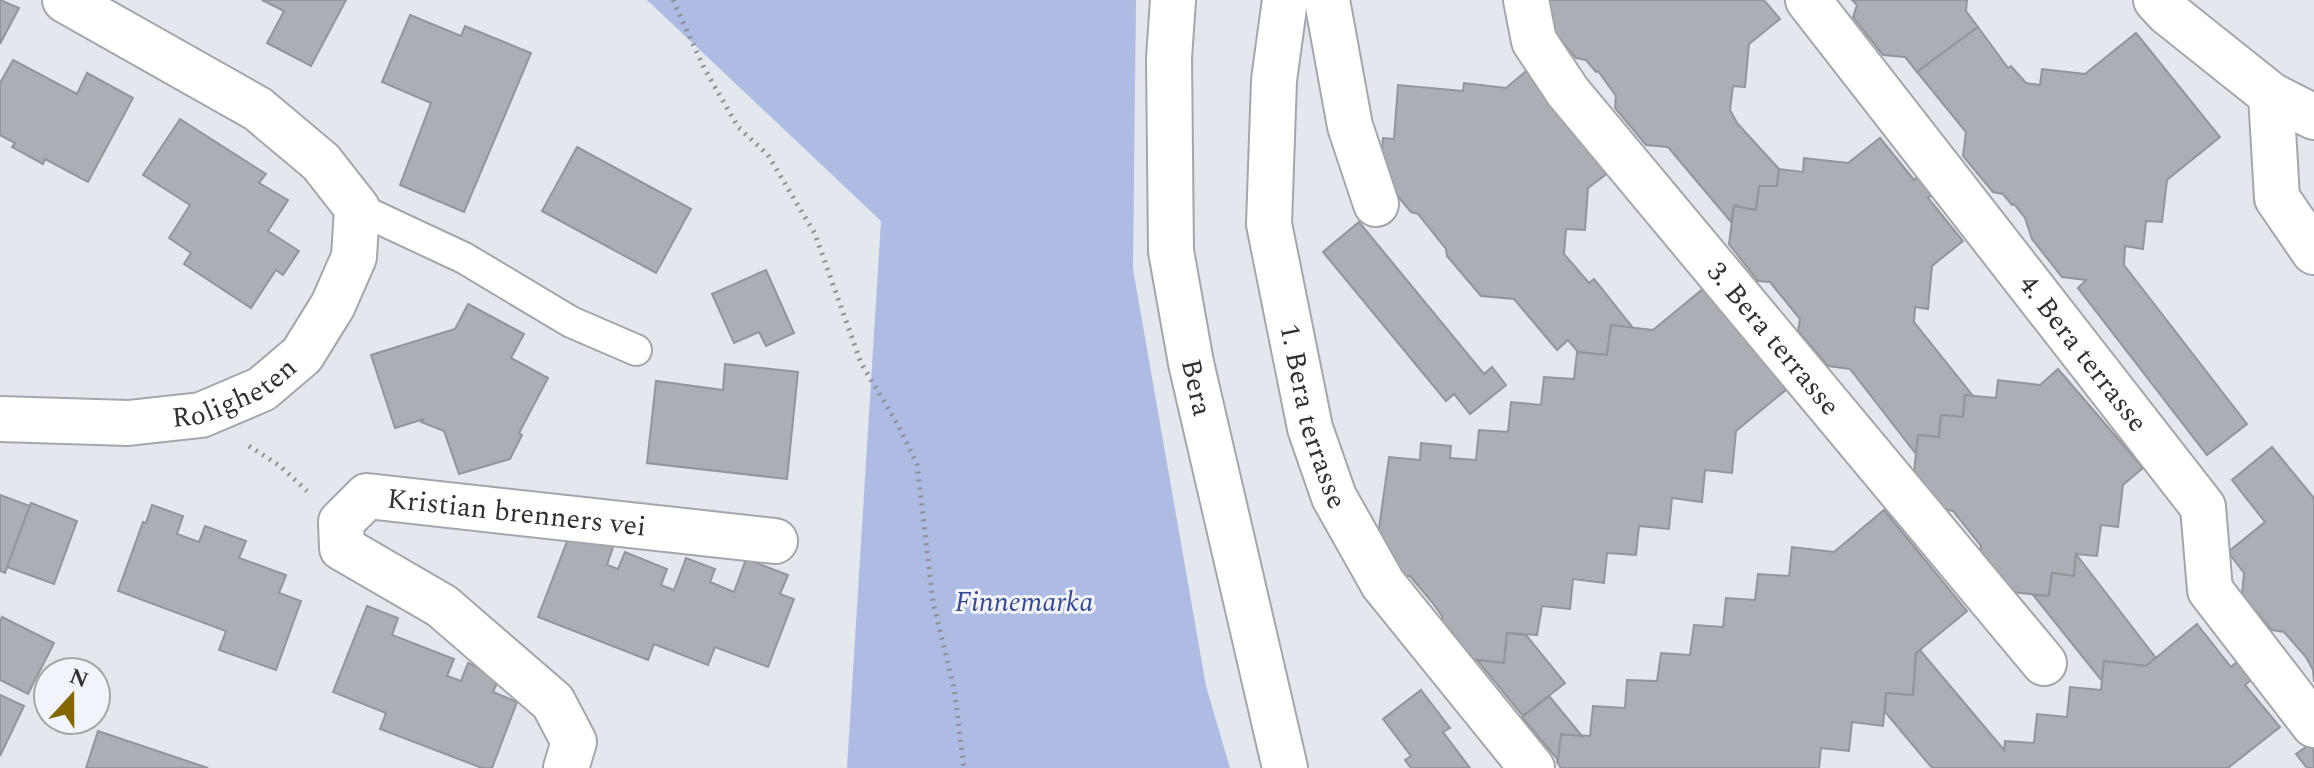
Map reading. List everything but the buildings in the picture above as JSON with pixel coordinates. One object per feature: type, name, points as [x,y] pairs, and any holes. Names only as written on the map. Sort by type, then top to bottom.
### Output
[{"type":"street","points":[[65,0],[258,109],[321,162],[357,208]]},
{"type":"street","name":"Bera","points":[[1173,0],[1169,58],[1171,251],[1191,363],[1285,768]]},
{"type":"street","name":"1. Bera terrasse","points":[[1285,0],[1274,80],[1269,224],[1310,428],[1334,497],[1383,584],[1532,768]]},
{"type":"street","points":[[1327,0],[1350,126],[1376,204]]},
{"type":"street","name":"3. Bera terrasse","points":[[1526,0],[1534,41],[1568,92],[2044,663]]},
{"type":"street","name":"4. Bera terrasse","points":[[1808,0],[2203,507],[2210,590],[2314,725]]},
{"type":"street","points":[[2166,4],[2271,95],[2314,117]]},
{"type":"street","points":[[2271,95],[2277,198],[2314,252]]},
{"type":"street","name":"Roligheten","points":[[0,419],[128,423],[201,415],[262,389],[302,355],[333,305],[354,257],[357,208]]},
{"type":"street","name":"Kristian brenners vei","points":[[341,522],[367,496],[775,541]]},
{"type":"street","points":[[341,522],[342,548],[442,606],[553,702],[574,742],[566,768]]},
{"type":"lane","points":[[357,208],[464,258],[571,322],[636,350]]},
{"type":"path","points":[[673,0],[704,68],[738,127],[768,155],[815,234],[861,363],[917,464],[933,602],[954,688],[964,768]]},
{"type":"path","points":[[201,415],[280,466],[341,522]]},
{"type":"green space","name":"Finnemarka","points":[[647,0],[1136,0],[1133,269],[1206,686],[1230,768],[847,768],[881,221]]}]
